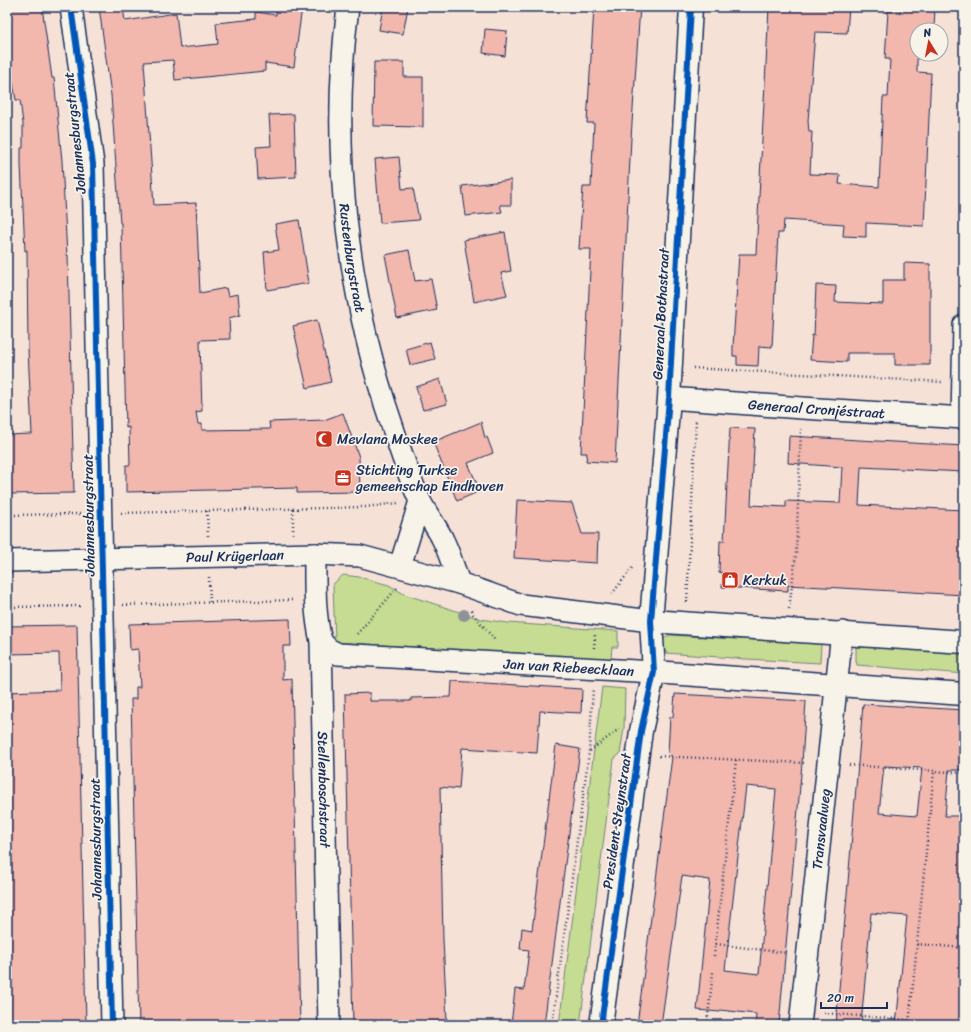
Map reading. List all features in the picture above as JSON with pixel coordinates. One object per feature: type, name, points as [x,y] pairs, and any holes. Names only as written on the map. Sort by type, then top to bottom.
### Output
[{"type":"street","name":"Johannesburgstraat","points":[[71,7],[94,164],[102,606],[112,1025]]},
{"type":"street","name":"Rustenburgstraat","points":[[348,7],[344,44],[340,129],[348,230],[363,317],[374,363],[392,424],[420,501],[444,541],[465,585]]},
{"type":"street","name":"Generaal Bothastraat","points":[[652,621],[669,398],[691,7]]},
{"type":"street","points":[[963,418],[964,325]]},
{"type":"street","name":"Generaal Cronjéstraat","points":[[669,398],[963,418]]},
{"type":"street","points":[[400,566],[420,501]]},
{"type":"street","name":"Paul Krügerlaan","points":[[7,561],[315,554],[360,556],[465,585]]},
{"type":"street","name":"Stellenboschstraat","points":[[315,554],[314,599],[316,624],[321,641],[329,1025]]},
{"type":"street","points":[[465,585],[521,605],[595,615],[652,621],[842,632],[964,642]]},
{"type":"street","name":"President Steynstraat","points":[[601,1025],[646,704],[654,672],[652,621]]},
{"type":"street","name":"Transvaalweg","points":[[800,1018],[842,632]]},
{"type":"street","points":[[321,641],[328,649],[338,654]]},
{"type":"street","name":"Jan van Riebeecklaan","points":[[338,654],[654,672],[964,694]]},
{"type":"path","points":[[670,367],[963,383]]},
{"type":"path","points":[[786,629],[796,554],[802,408]]},
{"type":"path","points":[[7,515],[365,507],[420,501]]},
{"type":"path","points":[[338,654],[397,590],[400,566]]},
{"type":"path","points":[[552,1025],[589,752],[594,669],[595,615],[633,566]]},
{"type":"path","points":[[465,585],[473,614],[505,652],[505,664]]},
{"type":"path","points":[[7,607],[102,606],[314,599]]},
{"type":"path","points":[[589,752],[620,728]]},
{"type":"path","points":[[639,755],[827,764],[964,773]]},
{"type":"path","points":[[714,956],[736,760]]},
{"type":"path","points":[[909,1025],[934,771]]},
{"type":"path","points":[[716,944],[807,955]]},
{"type":"path","points":[[917,944],[964,948]]},
{"type":"path","points":[[707,1025],[713,972]]},
{"type":"path","points":[[800,1018],[909,1020]]},
{"type":"green space","points":[[343,575],[359,577],[389,585],[404,594],[481,619],[508,623],[618,631],[618,647],[612,647],[611,659],[335,642],[333,584]]},
{"type":"green space","points":[[670,635],[821,644],[820,663],[666,653],[663,646],[664,638]]},
{"type":"green space","points":[[856,647],[964,652],[964,674],[857,665]]},
{"type":"green space","points":[[602,687],[625,689],[624,728],[620,754],[614,759],[580,1025],[559,1025]]},
{"type":"building","points":[[7,7],[42,7],[52,78],[54,78],[62,161],[67,256],[68,255],[74,493],[7,494],[7,435],[32,434],[28,350],[27,250],[25,251],[21,165],[23,124],[20,100],[16,100],[7,50]]},
{"type":"building","points":[[99,7],[123,7],[125,21],[176,13],[180,48],[218,44],[216,23],[256,19],[256,12],[276,15],[277,7],[302,7],[294,67],[265,63],[265,71],[175,80],[173,60],[144,62],[154,205],[196,203],[200,293],[226,288],[228,296],[238,294],[240,315],[229,318],[230,339],[200,340],[202,411],[196,412],[198,424],[202,424],[202,430],[270,429],[269,422],[324,420],[343,413],[359,457],[360,492],[297,493],[297,488],[126,492],[126,465],[130,465],[129,427],[126,428],[121,223],[111,95]]},
{"type":"building","points":[[383,7],[408,7],[403,34],[379,30]]},
{"type":"building","points":[[594,7],[640,7],[631,138],[615,463],[586,461],[587,453],[581,453],[591,249],[579,249],[583,187],[591,187],[594,123],[587,123]]},
{"type":"building","points":[[769,7],[849,7],[847,33],[815,32],[808,121],[809,132],[812,132],[810,174],[840,175],[839,184],[879,187],[883,97],[888,97],[890,59],[885,59],[888,11],[901,11],[901,7],[935,7],[934,22],[909,22],[909,62],[917,62],[917,72],[931,73],[924,226],[866,223],[866,237],[843,236],[844,224],[784,220],[783,233],[778,233],[772,347],[759,346],[758,366],[737,365],[737,356],[733,356],[733,346],[739,254],[756,254]]},
{"type":"building","points":[[485,29],[507,31],[505,56],[483,53]]},
{"type":"building","points":[[374,62],[404,62],[404,77],[423,77],[423,127],[373,126]]},
{"type":"building","points":[[294,114],[296,177],[258,179],[256,147],[271,146],[269,115]]},
{"type":"building","points":[[399,157],[402,189],[413,188],[419,220],[380,223],[375,159]]},
{"type":"building","points":[[511,180],[511,205],[500,205],[502,212],[466,216],[462,186]]},
{"type":"building","points":[[299,220],[309,283],[267,290],[264,252],[279,250],[275,224]]},
{"type":"building","points":[[505,232],[511,271],[501,273],[507,295],[474,302],[464,240]]},
{"type":"building","points":[[409,250],[415,281],[431,279],[437,310],[397,318],[385,255]]},
{"type":"building","points":[[904,263],[930,264],[930,365],[895,365],[895,353],[847,353],[847,362],[810,360],[812,335],[814,336],[816,285],[836,286],[835,302],[883,304],[883,280],[904,280]]},
{"type":"building","points":[[317,320],[331,382],[307,388],[293,326]]},
{"type":"building","points":[[430,342],[435,359],[410,365],[406,349]]},
{"type":"building","points":[[440,379],[447,404],[423,410],[416,387]]},
{"type":"building","points":[[481,422],[485,438],[487,437],[493,453],[468,463],[480,491],[457,501],[433,442]]},
{"type":"building","points":[[730,428],[755,429],[751,505],[786,507],[786,501],[840,503],[842,467],[788,463],[789,436],[964,446],[964,472],[861,467],[859,505],[964,510],[964,595],[788,585],[788,591],[722,587],[723,573],[719,572],[720,541],[724,541]]},
{"type":"building","points":[[517,500],[572,503],[582,534],[598,534],[597,563],[514,558]]},
{"type":"building","points":[[290,619],[291,646],[283,646],[283,680],[292,679],[300,1025],[275,1025],[274,1023],[139,1025],[131,699],[136,699],[136,687],[140,687],[138,649],[130,650],[129,624]]},
{"type":"building","points":[[77,625],[86,1025],[10,1025],[7,904],[7,692],[60,690],[59,653],[7,654],[7,626]]},
{"type":"building","points":[[452,681],[582,689],[581,713],[540,711],[537,753],[462,748],[459,789],[440,787],[443,939],[447,1021],[393,1023],[393,1025],[353,1025],[345,694],[370,693],[370,701],[411,701],[411,698],[451,697]]},
{"type":"building","points":[[675,694],[806,701],[779,1025],[755,1025],[756,1014],[720,1010],[720,1012],[697,1010],[710,880],[682,876],[661,1025],[637,1025],[672,757],[668,753],[670,717],[673,717]],"holes":[[[746,786],[776,789],[759,974],[725,970]]]},
{"type":"building","points":[[863,704],[964,710],[964,770],[949,770],[945,816],[964,816],[964,1025],[896,1025],[907,916],[871,913],[861,1025],[836,1025]],"holes":[[[884,766],[922,768],[917,816],[879,813]]]},
{"type":"building","points":[[556,745],[580,749],[544,1025],[511,1025],[515,989],[524,990],[529,950],[520,949],[522,928],[532,930]]},
{"type":"cycle path","points":[[71,7],[93,164],[112,1025]]},
{"type":"cycle path","points":[[601,1025],[641,731],[654,672],[651,621],[669,398],[691,7]]},
{"type":"place","name":"Mevlana Moskee","points":[[324,439]]},
{"type":"place","name":"Stichting Turkse gemeenschap Eindhoven","points":[[343,478]]},
{"type":"place","name":"Kerkuk","points":[[730,580]]}]
